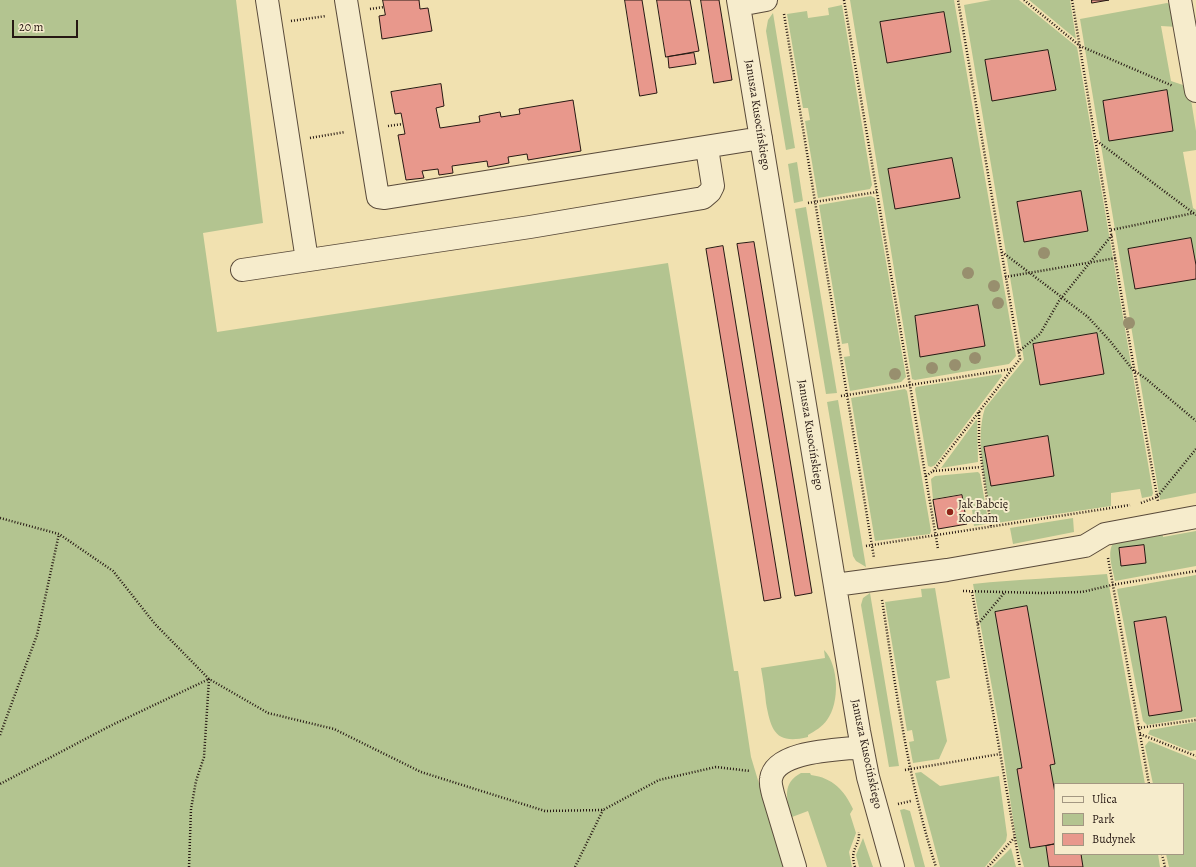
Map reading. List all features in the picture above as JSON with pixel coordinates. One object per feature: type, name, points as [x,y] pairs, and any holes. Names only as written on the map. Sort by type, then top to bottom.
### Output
[{"type":"street","points":[[267,0],[307,260]]},
{"type":"street","points":[[346,0],[378,197],[385,198],[707,148],[761,138]]},
{"type":"street","points":[[1180,0],[1196,91]]},
{"type":"street","points":[[738,2],[774,4]]},
{"type":"street","name":"Janusza Kusocińskiego","points":[[738,2],[862,747],[875,803],[893,867]]},
{"type":"street","points":[[242,270],[523,228],[703,198],[710,192],[712,186],[707,148]]},
{"type":"street","points":[[835,585],[947,570],[1085,546],[1105,534],[1196,517]]},
{"type":"street","points":[[795,867],[773,794],[771,783],[772,773],[788,758],[862,747]]},
{"type":"path","points":[[844,0],[936,536]]},
{"type":"path","points":[[926,476],[933,472],[1020,359],[958,0]]},
{"type":"path","points":[[1024,0],[1080,46],[1174,87]]},
{"type":"path","points":[[1072,0],[1116,258],[1132,370],[1162,524]]},
{"type":"path","points":[[774,4],[815,202],[911,769],[917,800],[936,867]]},
{"type":"path","points":[[1096,141],[1195,214]]},
{"type":"path","points":[[808,203],[877,192]]},
{"type":"path","points":[[1111,230],[1195,214]]},
{"type":"path","points":[[1018,352],[1040,334],[1062,298],[1112,235]]},
{"type":"path","points":[[1001,252],[1097,325],[1132,370],[1145,378],[1196,421]]},
{"type":"path","points":[[1005,277],[1116,258]]},
{"type":"path","points":[[841,396],[1012,369]]},
{"type":"path","points":[[979,412],[978,442],[991,526]]},
{"type":"path","points":[[866,546],[1141,503],[1157,497],[1196,449]]},
{"type":"path","points":[[933,472],[981,467]]},
{"type":"path","points":[[0,518],[59,534],[113,571],[155,624],[209,679],[268,713],[334,729],[421,772],[545,811],[603,810],[659,780],[716,767],[772,773]]},
{"type":"path","points":[[0,735],[37,635],[59,534]]},
{"type":"path","points":[[1020,867],[972,592],[1082,592],[1196,570]]},
{"type":"path","points":[[1112,585],[1149,783]]},
{"type":"path","points":[[978,625],[1005,592]]},
{"type":"path","points":[[0,784],[110,726],[209,679]]},
{"type":"path","points":[[189,867],[191,809],[196,781],[204,757],[209,679]]},
{"type":"path","points":[[1138,728],[1196,720]]},
{"type":"path","points":[[1140,734],[1196,756]]},
{"type":"path","points":[[905,770],[1000,754]]},
{"type":"path","points":[[896,805],[911,800]]},
{"type":"path","points":[[575,867],[603,810]]},
{"type":"path","points":[[855,867],[852,854],[859,838],[857,828]]},
{"type":"path","points":[[988,867],[1014,837]]},
{"type":"path","points":[[1162,855],[1164,867]]},
{"type":"green space","points":[[0,0],[236,0],[263,223],[203,233],[217,332],[668,263],[734,671],[738,671],[751,757],[784,867],[0,867]]},
{"type":"green space","points":[[850,0],[954,0],[1016,356],[1009,364],[915,380],[912,379]]},
{"type":"green space","points":[[991,0],[1019,0],[1077,47],[1153,493],[1152,496],[1142,498],[1140,489],[1111,493],[1111,506],[996,523],[992,521],[982,464],[982,421],[985,408],[1024,360],[964,5]]},
{"type":"green space","points":[[1029,0],[1070,0],[1076,39]]},
{"type":"green space","points":[[1167,3],[1175,6],[1178,27],[1161,26],[1171,81],[1189,87],[1196,131],[1196,150],[1183,152],[1193,208],[1196,210],[1196,493],[1160,500],[1080,19]]},
{"type":"green space","points":[[842,5],[872,185],[870,189],[818,198],[805,121],[810,120],[808,108],[803,108],[787,14],[807,11],[808,18],[829,15],[828,8]]},
{"type":"green space","points":[[773,13],[795,148],[786,150],[766,31],[768,20]]},
{"type":"green space","points":[[797,162],[803,201],[794,203],[788,164]]},
{"type":"green space","points":[[871,196],[875,198],[906,377],[901,382],[850,391],[844,357],[850,356],[848,343],[842,344],[819,205]]},
{"type":"green space","points":[[806,207],[837,393],[826,394],[795,209]]},
{"type":"green space","points":[[1001,374],[1002,376],[935,465],[931,467],[928,466],[915,389],[916,387]]},
{"type":"green space","points":[[905,389],[907,391],[931,531],[930,534],[875,541],[851,398]]},
{"type":"green space","points":[[838,400],[866,567],[856,561],[853,556],[827,402]]},
{"type":"green space","points":[[976,420],[978,462],[941,468]]},
{"type":"green space","points":[[978,472],[980,474],[988,520],[986,524],[974,526],[972,509],[965,510],[962,494],[933,499],[931,479],[935,476]]},
{"type":"green space","points":[[1073,518],[1074,532],[1013,544],[1010,528]]},
{"type":"green space","points":[[1162,529],[1163,537],[1196,531],[1196,566],[1115,581],[1110,556],[1110,551],[1114,542]]},
{"type":"green space","points":[[1107,574],[1145,783],[1054,783],[1054,855],[1158,855],[1160,867],[1024,867],[1016,839],[1000,731],[973,584]]},
{"type":"green space","points":[[1196,575],[1196,717],[1147,725],[1143,721],[1117,589]]},
{"type":"green space","points":[[935,588],[950,678],[936,681],[947,741],[939,759],[913,763],[909,742],[914,741],[912,730],[907,731],[885,602],[922,597],[921,589]]},
{"type":"green space","points":[[870,593],[899,766],[889,767],[861,605],[863,598]]},
{"type":"green space","points":[[824,650],[833,665],[835,674],[836,694],[831,713],[823,725],[808,735],[808,737],[789,739],[782,737],[777,734],[770,721],[761,668],[825,658]]},
{"type":"green space","points":[[1196,722],[1196,750],[1190,751],[1148,734],[1150,730]]},
{"type":"green space","points":[[1149,741],[1196,760],[1196,867],[1169,867],[1166,855],[1184,855],[1184,783],[1153,783],[1145,746]]},
{"type":"green space","points":[[921,772],[940,786],[999,776],[1007,835],[1006,841],[985,867],[940,867],[915,773]]},
{"type":"green space","points":[[801,773],[810,773],[811,775],[832,782],[842,791],[850,802],[853,809],[850,814],[856,833],[849,852],[852,867],[827,867],[808,811],[792,817],[787,798],[788,787],[795,777]]},
{"type":"green space","points":[[904,809],[910,811],[925,867],[915,867],[900,810]]},
{"type":"green space","points":[[863,838],[873,867],[859,867],[856,855]]},
{"type":"green space","points":[[1011,848],[1016,867],[992,867]]},
{"type":"building","points":[[383,0],[419,0],[420,9],[428,8],[432,31],[382,39],[379,16],[385,15]]},
{"type":"building","points":[[625,0],[642,0],[657,93],[640,96]]},
{"type":"building","points":[[657,0],[690,0],[699,51],[666,57]]},
{"type":"building","points":[[701,0],[719,0],[732,80],[714,83]]},
{"type":"building","points":[[1092,0],[1109,0],[1092,3]]},
{"type":"building","points":[[944,12],[951,52],[887,63],[880,22]]},
{"type":"building","points":[[1048,50],[1056,90],[992,101],[985,60]]},
{"type":"building","points":[[694,53],[696,64],[669,68],[668,57]]},
{"type":"building","points":[[441,84],[444,106],[436,108],[440,128],[480,122],[479,116],[500,112],[501,117],[520,114],[519,109],[573,100],[581,151],[528,160],[527,154],[508,157],[509,163],[488,167],[487,161],[452,166],[453,173],[439,175],[438,169],[422,171],[424,178],[406,180],[398,135],[405,134],[401,113],[395,114],[391,92]]},
{"type":"building","points":[[1167,90],[1173,131],[1109,141],[1103,101]]},
{"type":"building","points":[[952,158],[960,198],[895,209],[888,169]]},
{"type":"building","points":[[1081,191],[1088,231],[1024,242],[1017,202]]},
{"type":"building","points":[[1191,238],[1196,265],[1196,279],[1135,289],[1128,249]]},
{"type":"building","points":[[754,242],[812,593],[795,596],[737,244]]},
{"type":"building","points":[[723,246],[781,598],[764,601],[706,249]]},
{"type":"building","points":[[978,305],[985,346],[920,357],[915,316]]},
{"type":"building","points":[[1097,333],[1104,374],[1040,385],[1033,344]]},
{"type":"building","points":[[1048,436],[1054,476],[991,486],[984,447]]},
{"type":"building","name":"Jak Babcię Kocham","points":[[962,495],[967,524],[938,529],[933,500]]},
{"type":"building","points":[[1144,545],[1146,563],[1121,566],[1119,548]]},
{"type":"building","points":[[1027,606],[1055,764],[1050,765],[1054,787],[1054,844],[1030,848],[1017,769],[1022,768],[995,612]]},
{"type":"building","points":[[1166,617],[1182,711],[1149,716],[1134,622]]},
{"type":"building","points":[[1054,844],[1054,855],[1081,855],[1083,867],[1049,867],[1046,846]]},
{"type":"place","name":"Jak Babcię Kocham","points":[[950,512]]}]
